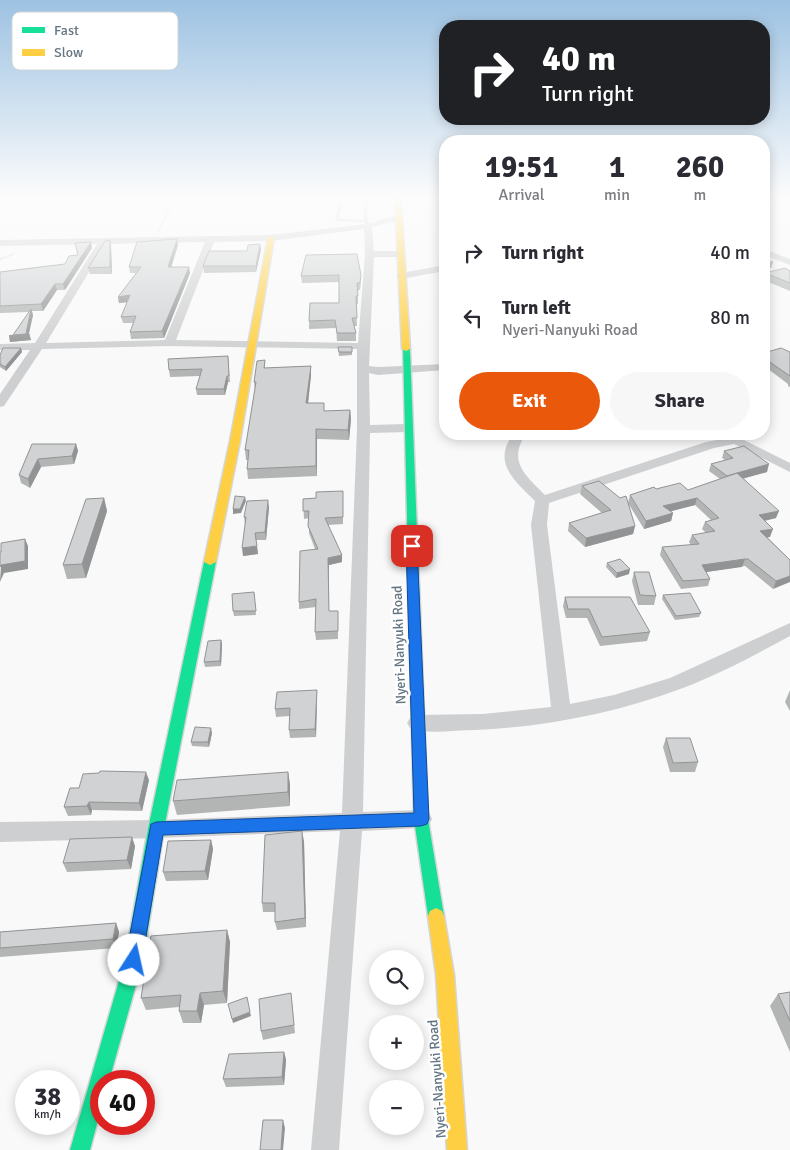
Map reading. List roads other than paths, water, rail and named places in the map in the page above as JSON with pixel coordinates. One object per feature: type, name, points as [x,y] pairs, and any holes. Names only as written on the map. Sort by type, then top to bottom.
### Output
[{"type":"main road","points":[[80,1150],[134,960],[156,829],[223,504],[269,252]]},
{"type":"main road","name":"Nyeri-Nanyuki Road","points":[[400,254],[409,368],[408,428],[421,819],[445,975],[458,1150]]},
{"type":"street","points":[[0,402],[38,346],[96,252]]},
{"type":"street","points":[[170,343],[207,252]]},
{"type":"street","points":[[325,1150],[352,823],[364,429],[362,346],[370,254],[400,254]]},
{"type":"street","points":[[770,254],[790,262]]},
{"type":"street","points":[[401,276],[439,268]]},
{"type":"street","points":[[0,347],[170,343],[362,346]]},
{"type":"street","points":[[363,369],[378,371],[439,367]]},
{"type":"street","points":[[364,429],[408,428]]},
{"type":"street","points":[[516,440],[510,450],[513,466],[526,484],[542,500]]},
{"type":"street","points":[[542,500],[711,444],[736,440],[790,468]]},
{"type":"street","points":[[542,500],[539,525],[561,712]]},
{"type":"street","points":[[417,723],[456,724],[513,720],[626,699],[676,683],[711,669],[790,629]]},
{"type":"street","points":[[0,832],[352,823],[421,819]]}]
